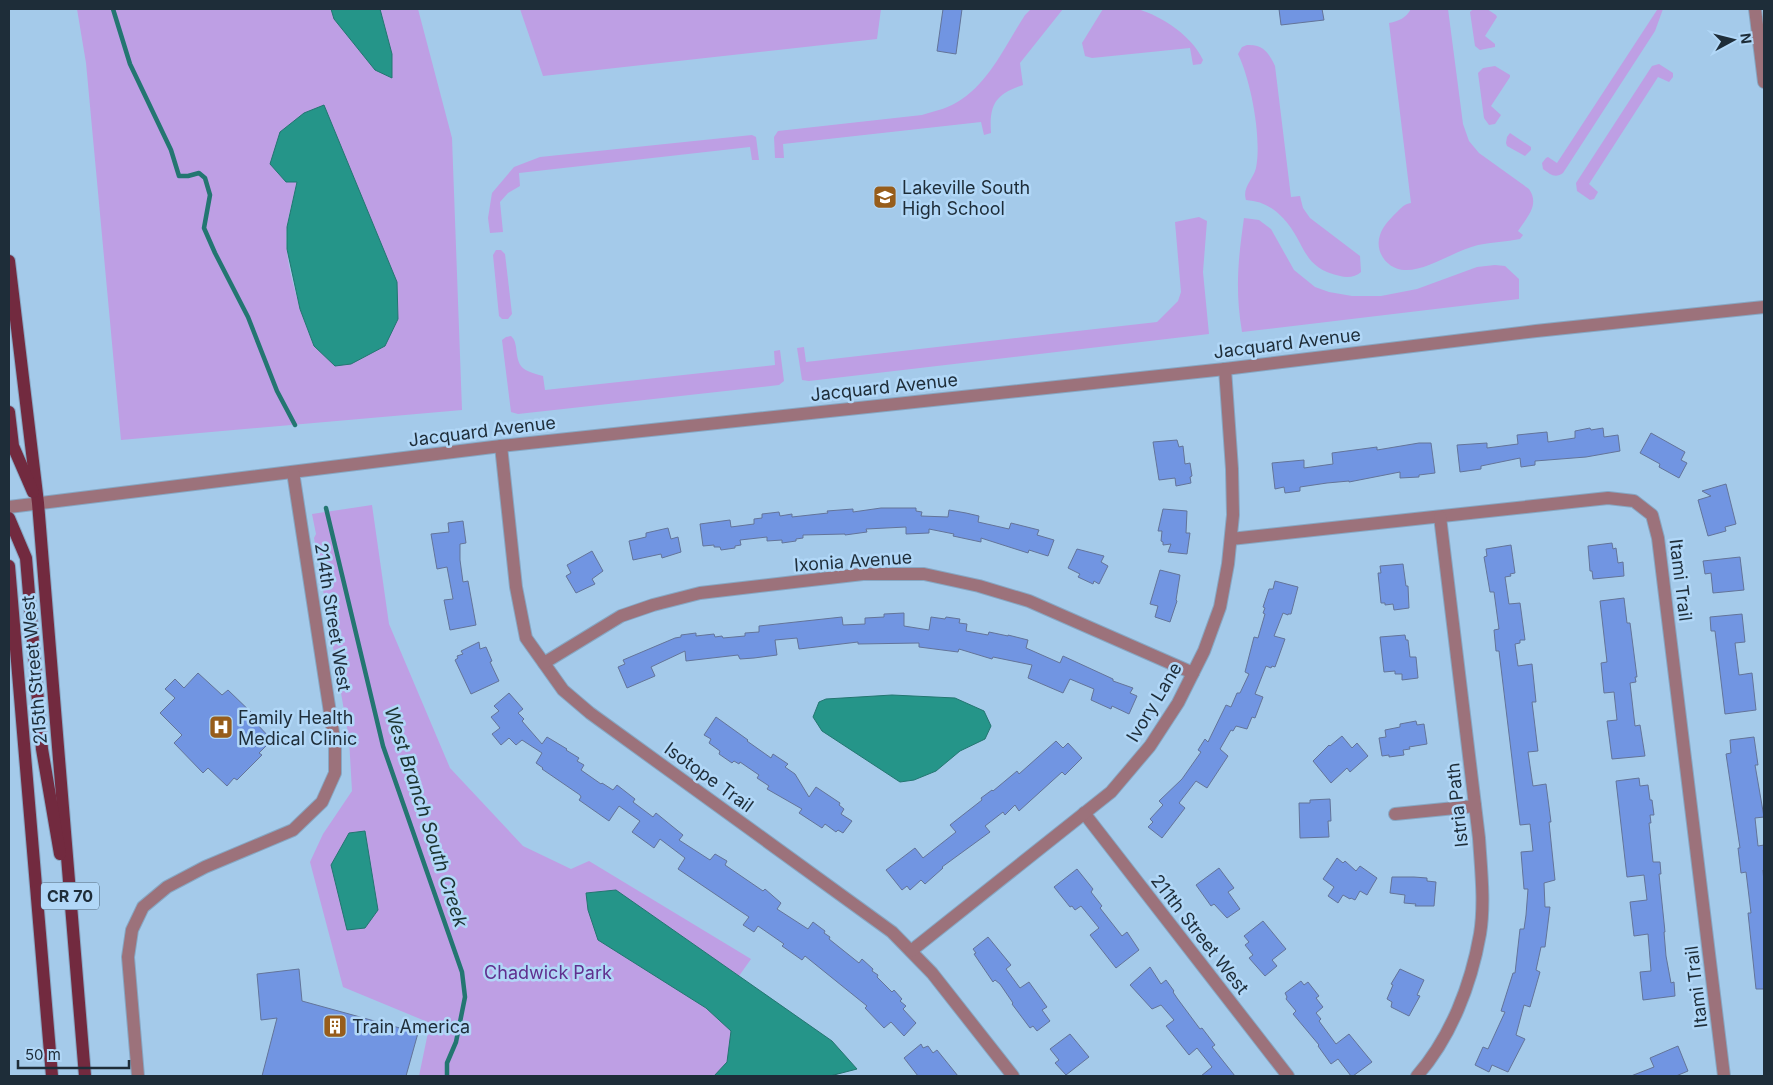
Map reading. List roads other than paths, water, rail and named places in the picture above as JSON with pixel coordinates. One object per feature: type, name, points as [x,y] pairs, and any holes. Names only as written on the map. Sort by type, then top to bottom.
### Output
[{"type":"main road","name":"215th Street West","points":[[9,261],[38,503],[84,1076]]},
{"type":"main road","points":[[9,412],[13,446],[38,503]]},
{"type":"main road","points":[[9,518],[26,558],[42,749],[71,915]]},
{"type":"main road","name":"215th Street West","points":[[9,566],[52,1076]]},
{"type":"street","points":[[1755,9],[1764,82]]},
{"type":"street","name":"Jacquard Avenue","points":[[9,507],[501,446],[1225,368],[1536,331],[1764,307]]},
{"type":"street","name":"Ivory Lane","points":[[911,951],[1110,792],[1150,746],[1178,703],[1204,651],[1220,606],[1228,564],[1233,515],[1225,368]]},
{"type":"street","name":"Isotope Trail","points":[[501,446],[516,587],[526,638],[563,690],[590,713],[892,932],[932,973],[1013,1076]]},
{"type":"street","name":"214th Street West","points":[[138,1076],[128,958],[132,930],[144,907],[167,887],[205,867],[293,830],[322,802],[335,773],[335,745],[293,472]]},
{"type":"street","name":"Itami Trail","points":[[1230,540],[1608,498],[1634,501],[1652,515],[1658,538],[1724,1076]]},
{"type":"street","name":"Istria Path","points":[[1417,1076],[1448,1030],[1467,988],[1480,933],[1482,888],[1475,806],[1440,517]]},
{"type":"street","name":"Ixonia Avenue","points":[[544,663],[621,616],[653,604],[700,593],[863,574],[924,574],[979,586],[1029,601],[1193,673]]},
{"type":"street","points":[[1395,814],[1475,806]]},
{"type":"street","name":"211th Street West","points":[[1084,813],[1288,1076]]},
{"type":"waterway","name":"West Branch South Creek","points":[[113,9],[130,64],[171,150],[179,176],[199,173],[205,178],[210,195],[204,228],[248,317],[277,391],[295,425]]},
{"type":"waterway","name":"West Branch South Creek","points":[[326,508],[383,746],[462,972],[465,997],[456,1042],[447,1063],[447,1076]]},
{"type":"place","name":"Lakeville South High School","points":[[885,197]]},
{"type":"place","name":"Family Health Medical Clinic","points":[[221,727]]},
{"type":"place","name":"Train America","points":[[335,1026]]},
{"type":"park label","name":"Chadwick Park","points":[[548,972]]}]
